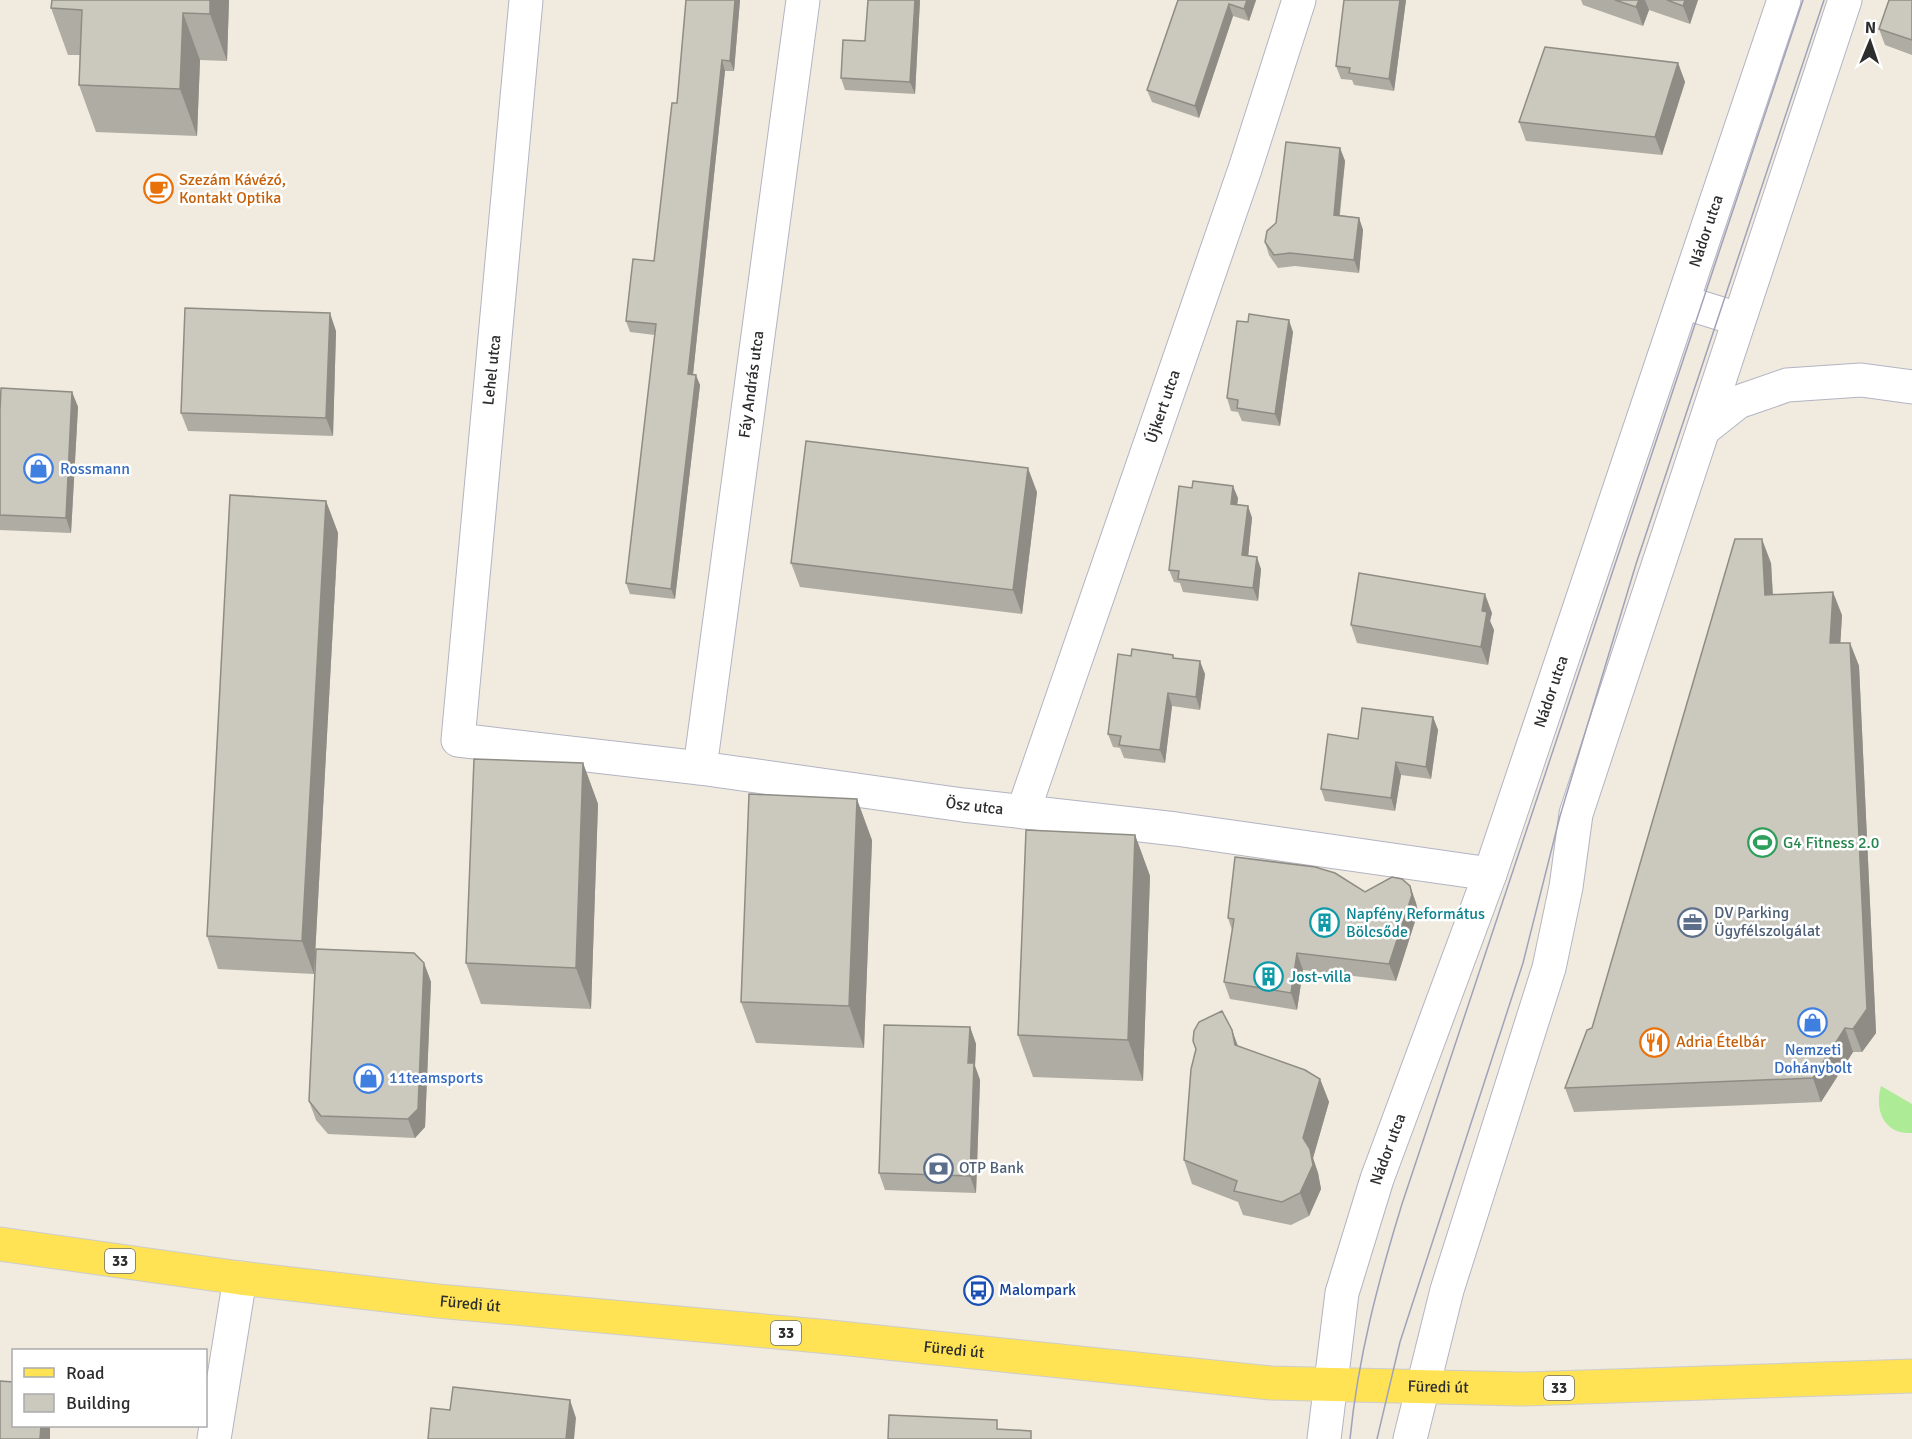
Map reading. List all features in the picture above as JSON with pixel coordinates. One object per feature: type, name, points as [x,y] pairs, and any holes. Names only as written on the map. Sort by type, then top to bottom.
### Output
[{"type":"main road","name":"Füredi út","points":[[0,1244],[240,1278],[438,1301],[818,1336],[1271,1383],[1521,1389],[1912,1376]]},
{"type":"street","name":"Lehel utca","points":[[458,740],[526,0]]},
{"type":"street","name":"Fáy András utca","points":[[700,768],[803,0]]},
{"type":"street","name":"Újkert utca","points":[[1023,812],[1245,169],[1299,0]]},
{"type":"street","name":"Nádor utca","points":[[1324,1439],[1342,1293],[1377,1179],[1491,874],[1784,0]]},
{"type":"street","points":[[1410,1439],[1447,1290],[1549,968],[1566,887],[1576,814],[1845,0]]},
{"type":"street","points":[[1683,302],[1738,319]]},
{"type":"street","points":[[1704,429],[1738,402],[1787,386],[1861,380],[1912,387]]},
{"type":"street","name":"Ösz utca","points":[[458,740],[700,768],[1023,812],[1176,829],[1491,874]]},
{"type":"street","points":[[214,1439],[240,1278]]},
{"type":"green space","points":[[1881,1086],[1912,1104],[1912,1133],[1894,1130],[1883,1119],[1879,1104]]},
{"type":"building","points":[[52,0],[210,0],[210,14],[183,13],[180,89],[79,85],[82,10],[51,8]]},
{"type":"building","points":[[686,0],[735,0],[730,61],[722,60],[688,374],[696,375],[671,589],[626,583],[656,324],[626,321],[633,259],[654,261],[672,103],[677,103]]},
{"type":"building","points":[[868,0],[915,0],[910,82],[841,78],[843,40],[865,41]]},
{"type":"building","points":[[1178,0],[1247,0],[1244,9],[1229,4],[1195,106],[1147,90]]},
{"type":"building","points":[[1344,0],[1400,0],[1389,79],[1349,73],[1350,68],[1336,66]]},
{"type":"building","points":[[1615,0],[1639,0],[1636,7]]},
{"type":"building","points":[[1667,0],[1685,0],[1683,6]]},
{"type":"building","points":[[1889,0],[1912,0],[1912,40],[1879,29]]},
{"type":"building","points":[[1545,47],[1678,63],[1655,137],[1519,122]]},
{"type":"building","points":[[1286,142],[1340,148],[1334,215],[1359,218],[1354,260],[1290,253],[1274,255],[1265,242],[1267,231],[1276,223]]},
{"type":"building","points":[[185,308],[330,313],[326,418],[181,413]]},
{"type":"building","points":[[1249,314],[1289,320],[1275,414],[1237,408],[1238,400],[1227,398],[1237,321],[1248,322]]},
{"type":"building","name":"Rossmann","points":[[1,388],[72,392],[66,518],[0,515]]},
{"type":"building","points":[[806,441],[1028,468],[1013,590],[791,563]]},
{"type":"building","points":[[1193,481],[1233,486],[1231,504],[1248,506],[1242,555],[1257,557],[1253,588],[1178,579],[1179,571],[1169,570],[1179,486],[1192,488]]},
{"type":"building","points":[[230,495],[326,501],[302,941],[207,936]]},
{"type":"building","points":[[1735,539],[1762,539],[1765,595],[1833,592],[1830,643],[1850,643],[1867,1009],[1853,1029],[1845,1028],[1813,1078],[1565,1088],[1587,1030],[1592,1028]]},
{"type":"building","points":[[1359,573],[1485,594],[1482,611],[1487,612],[1481,647],[1351,625]]},
{"type":"building","points":[[1132,649],[1200,661],[1196,697],[1168,693],[1160,750],[1119,745],[1121,736],[1108,734],[1118,654],[1131,656]]},
{"type":"building","points":[[1362,708],[1433,717],[1426,767],[1396,762],[1391,798],[1321,789],[1328,734],[1358,739]]},
{"type":"building","points":[[474,759],[583,763],[576,968],[466,963]]},
{"type":"building","points":[[749,794],[857,799],[849,1006],[741,1002]]},
{"type":"building","points":[[1026,830],[1135,835],[1128,1040],[1018,1035]]},
{"type":"building","name":"Napfény Református Bölcsőde","points":[[1235,857],[1315,867],[1335,873],[1365,892],[1392,877],[1402,879],[1410,886],[1412,895],[1389,964],[1297,953],[1291,993],[1224,982],[1234,919],[1228,918]]},
{"type":"building","points":[[316,949],[414,953],[424,963],[418,1109],[408,1119],[321,1116],[309,1101]]},
{"type":"building","points":[[1222,1011],[1232,1030],[1235,1045],[1305,1070],[1320,1079],[1303,1138],[1310,1149],[1313,1165],[1300,1193],[1282,1202],[1234,1191],[1237,1181],[1184,1160],[1191,1069],[1196,1049],[1193,1041],[1194,1031],[1199,1022]]},
{"type":"building","points":[[884,1025],[970,1027],[968,1063],[974,1063],[970,1176],[879,1173]]},
{"type":"building","points":[[0,1381],[12,1382],[12,1427],[41,1427],[40,1439],[0,1439]]},
{"type":"building","points":[[453,1387],[570,1400],[566,1439],[428,1439],[431,1408],[450,1410]]},
{"type":"building","points":[[889,1415],[997,1420],[997,1429],[1031,1431],[1031,1439],[888,1439]]},
{"type":"tram line","points":[[1350,1439],[1358,1379],[1370,1320],[1402,1204],[1803,0]]},
{"type":"tram line","points":[[1377,1439],[1400,1342],[1523,963],[1560,816],[1636,564],[1824,0]]},
{"type":"place","name":"Szezám Kávézó, Kontakt Optika","points":[[158,189]]},
{"type":"place","name":"Rossmann","points":[[39,469]]},
{"type":"place","name":"G4 Fitness 2.0","points":[[1762,843]]},
{"type":"place","name":"DV Parking Ügyfélszolgálat","points":[[1693,922]]},
{"type":"place","name":"Napfény Református Bölcsőde","points":[[1325,923]]},
{"type":"place","name":"Jost-villa","points":[[1268,977]]},
{"type":"place","name":"Nemzeti Dohánybolt","points":[[1813,1022]]},
{"type":"place","name":"Adria Ételbár","points":[[1655,1042]]},
{"type":"place","name":"11teamsports","points":[[368,1078]]},
{"type":"place","name":"OTP Bank","points":[[938,1168]]},
{"type":"place","name":"Malompark","points":[[978,1290]]}]
